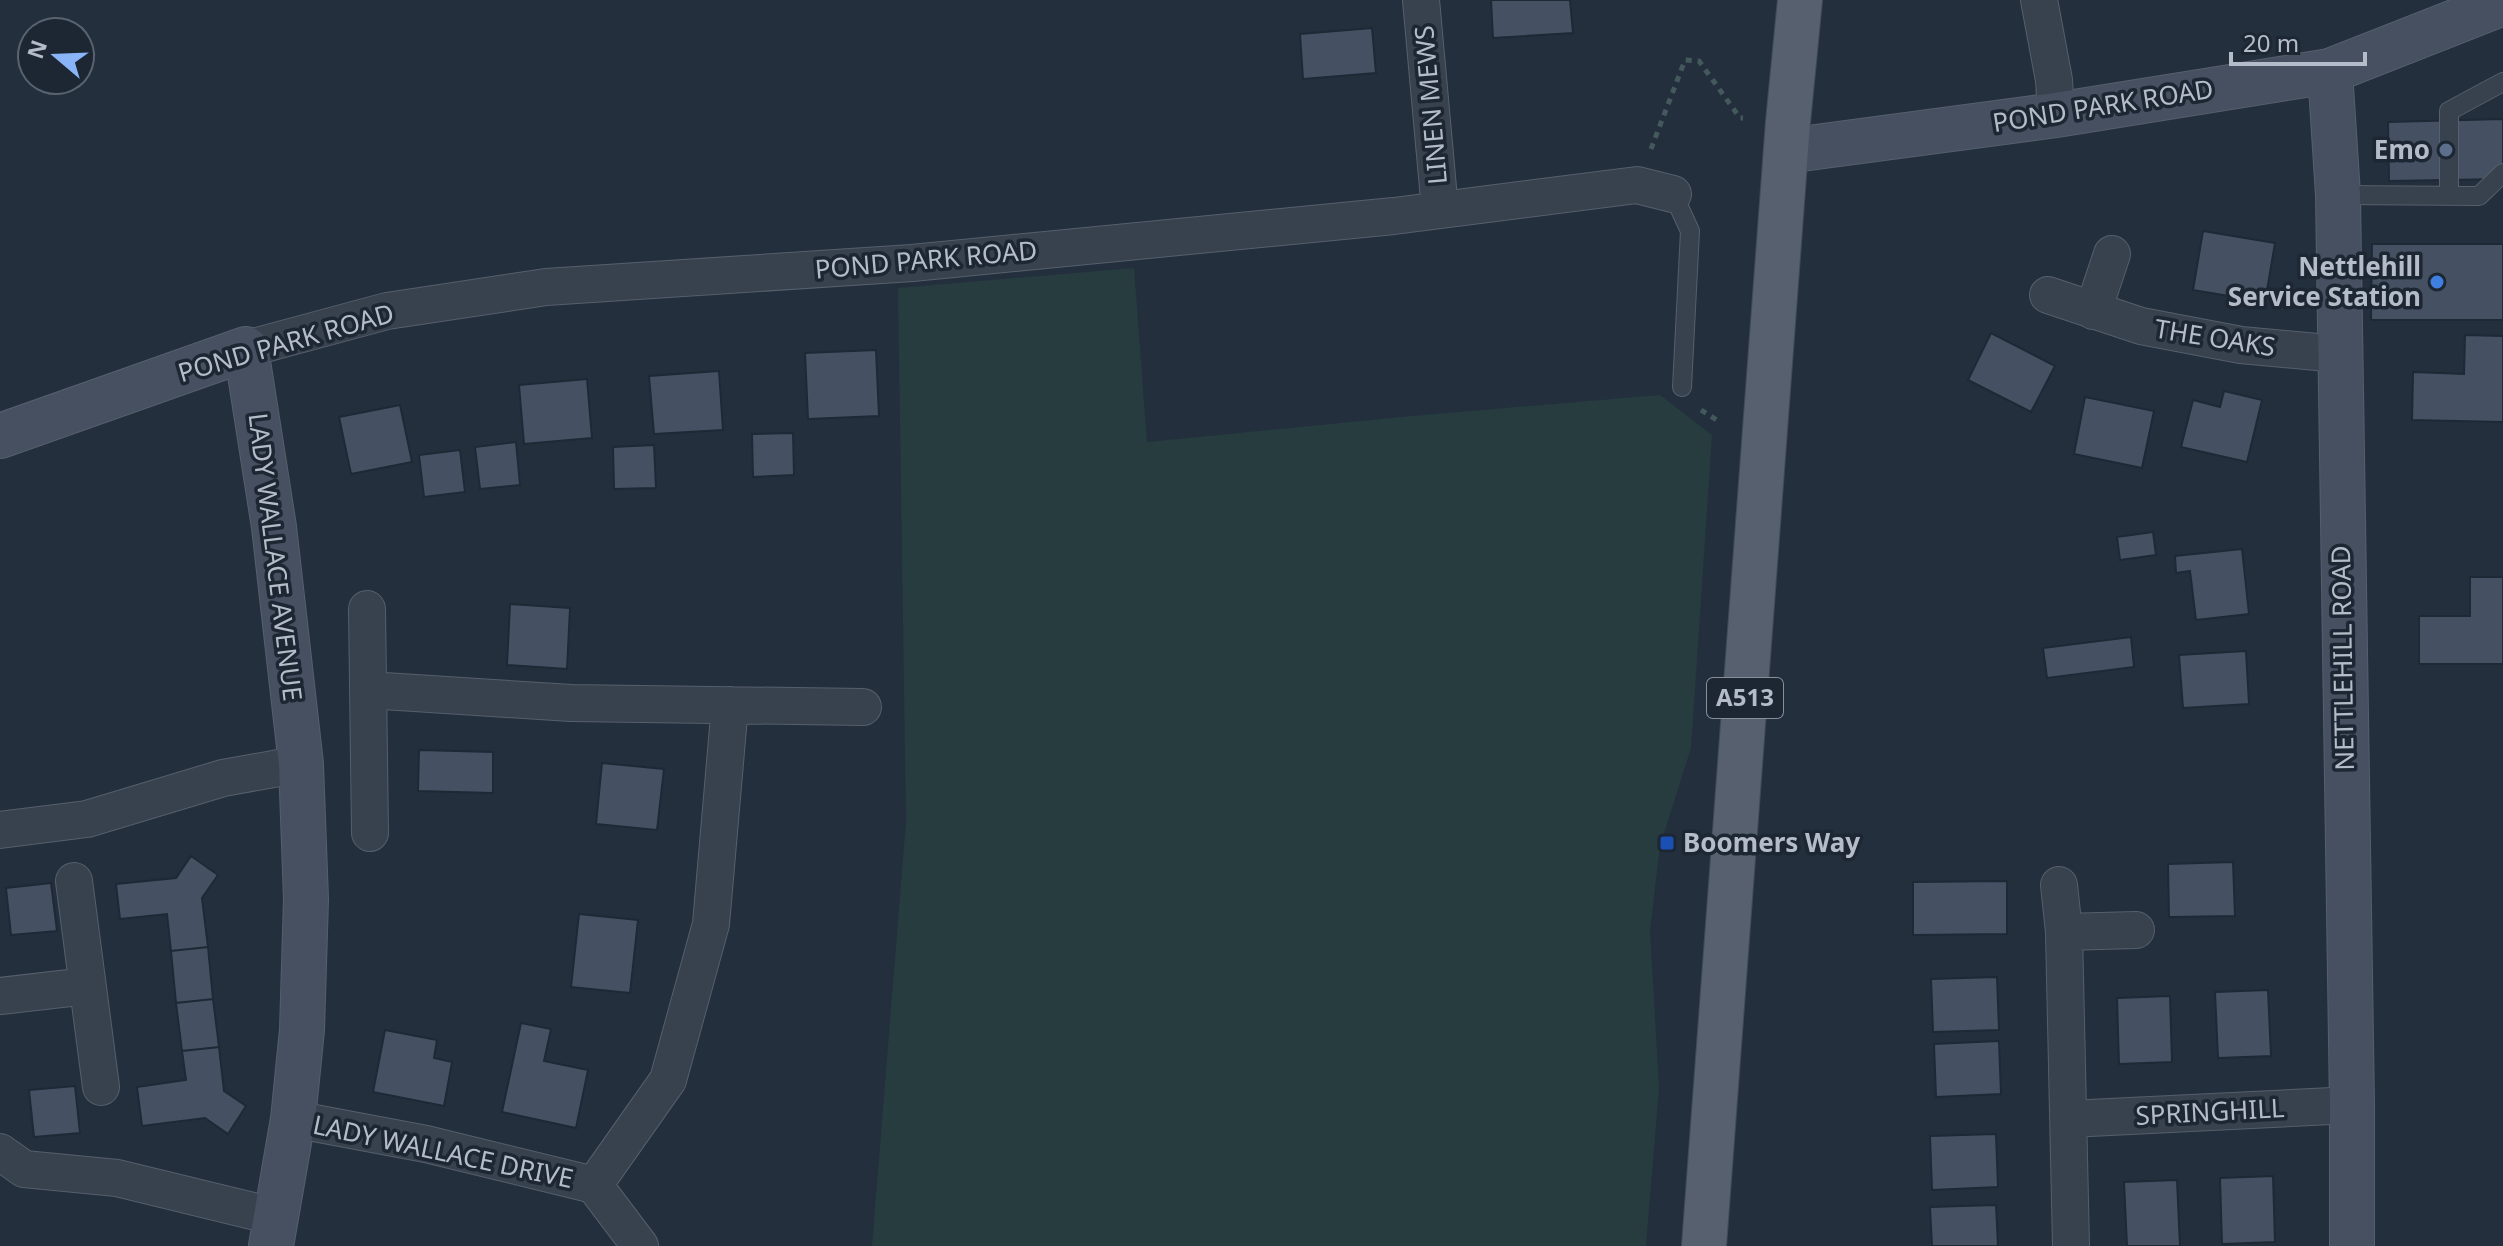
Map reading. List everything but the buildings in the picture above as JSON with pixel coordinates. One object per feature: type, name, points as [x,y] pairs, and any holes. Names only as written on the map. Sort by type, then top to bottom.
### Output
[{"type":"main road","name":"A513","points":[[1704,1246],[1787,136],[1800,0]]},
{"type":"main road","name":"POND PARK ROAD","points":[[1787,136],[2056,115],[2330,71],[2503,3]]},
{"type":"main road","name":"NETTLEHILL ROAD","points":[[2330,71],[2338,195],[2352,1246]]},
{"type":"main road","name":"POND PARK ROAD","points":[[0,436],[246,349]]},
{"type":"main road","name":"LADY WALLACE AVENUE","points":[[246,349],[274,527],[301,764],[306,899],[302,1030],[293,1119],[274,1231]]},
{"type":"street","name":"LINEN MEWS","points":[[1421,0],[1440,210]]},
{"type":"street","points":[[2039,0],[2054,80],[2056,115]]},
{"type":"street","name":"POND PARK ROAD","points":[[246,349],[387,311],[546,287],[912,263],[1440,210],[1637,185],[1673,194]]},
{"type":"street","points":[[2093,311],[2112,254]]},
{"type":"street","name":"THE OAKS","points":[[2048,295],[2141,326],[2241,345],[2339,354]]},
{"type":"street","points":[[367,609],[370,833]]},
{"type":"street","points":[[368,690],[571,703],[863,707]]},
{"type":"street","name":"LADY WALLACE DRIVE","points":[[594,1185],[668,1080],[711,924],[730,705]]},
{"type":"street","points":[[0,830],[87,819],[223,778],[301,764]]},
{"type":"street","points":[[74,881],[101,1087]]},
{"type":"street","points":[[2059,885],[2064,932],[2071,1246]]},
{"type":"street","points":[[2064,932],[2136,930]]},
{"type":"street","points":[[0,996],[87,986]]},
{"type":"street","name":"SPRINGHILL","points":[[2069,1119],[2352,1105]]},
{"type":"street","name":"LADY WALLACE DRIVE","points":[[293,1119],[426,1144],[594,1185],[640,1246]]},
{"type":"street","name":"LADY WALLACE AVENUE","points":[[0,1152],[24,1169],[117,1178],[274,1231]]},
{"type":"lane","points":[[2449,196],[2449,111],[2503,82]]},
{"type":"lane","points":[[2338,195],[2479,196],[2503,173]]},
{"type":"lane","name":"POND PARK ROAD","points":[[1673,194],[1690,231],[1682,387]]},
{"type":"path","points":[[1637,185],[1685,60],[1699,61],[1740,118],[1787,136]]},
{"type":"green space","points":[[1134,268],[1147,442],[1660,395],[1712,435],[1691,748],[1660,846],[1650,931],[1659,1087],[1646,1246],[872,1246],[906,821],[898,288]]},
{"type":"place","name":"Emo","points":[[2446,150]]},
{"type":"place","name":"Nettlehill Service Station","points":[[2437,282]]},
{"type":"place","name":"Boomers Way","points":[[1667,843]]}]
